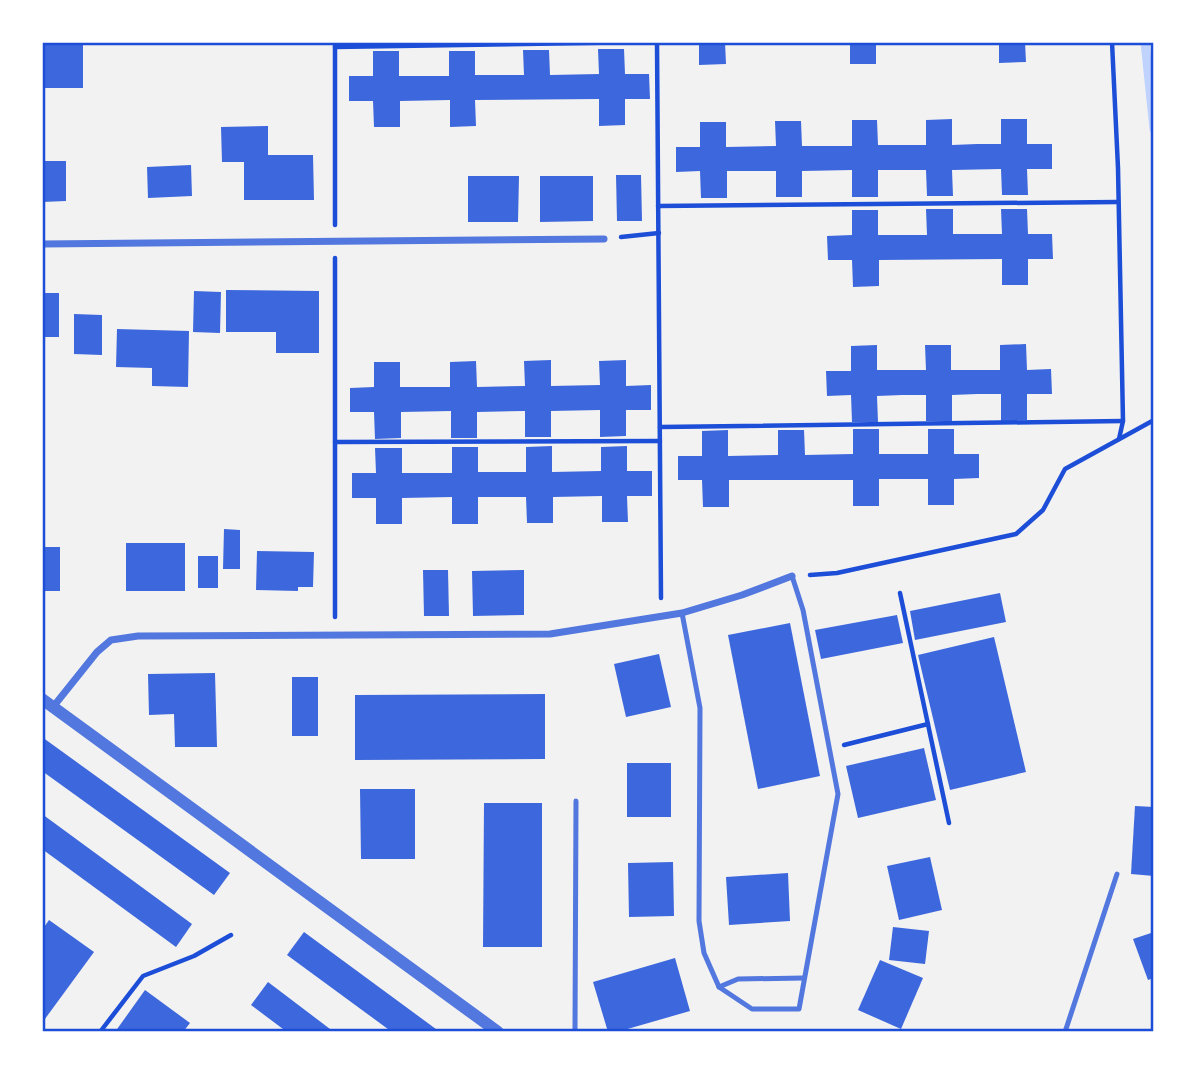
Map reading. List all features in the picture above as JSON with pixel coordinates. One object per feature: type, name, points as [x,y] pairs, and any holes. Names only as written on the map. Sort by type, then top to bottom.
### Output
[{"type":"street","points":[[42,244],[604,239]]},
{"type":"street","points":[[498,1032],[47,703],[111,640],[138,636],[550,634],[682,613],[792,576]]},
{"type":"lane","points":[[682,613],[700,708],[699,921],[704,953],[719,987],[752,1009],[799,1009],[838,794],[803,610],[792,576]]},
{"type":"lane","points":[[575,1032],[576,801]]},
{"type":"lane","points":[[1065,1032],[1117,874]]},
{"type":"lane","points":[[719,987],[738,979],[804,978]]},
{"type":"path","points":[[335,635],[335,44],[648,42]]},
{"type":"path","points":[[657,42],[661,617]]},
{"type":"path","points":[[1112,42],[1123,421],[1119,440]]},
{"type":"path","points":[[658,206],[1118,202]]},
{"type":"path","points":[[604,239],[659,233]]},
{"type":"path","points":[[792,576],[837,573],[1016,534],[1043,510],[1065,469],[1154,420]]},
{"type":"path","points":[[660,427],[1123,421]]},
{"type":"path","points":[[335,442],[660,441]]},
{"type":"path","points":[[900,593],[949,823]]},
{"type":"path","points":[[829,748],[928,724]]},
{"type":"path","points":[[100,1032],[144,976],[194,956],[231,935]]},
{"type":"building","points":[[42,42],[83,42],[83,88],[42,88]]},
{"type":"building","points":[[699,42],[725,42],[726,64],[699,65]]},
{"type":"building","points":[[850,42],[876,42],[876,64],[850,64]]},
{"type":"building","points":[[999,42],[1025,42],[1026,62],[999,63]]},
{"type":"building","points":[[598,49],[624,49],[625,74],[649,74],[650,99],[625,99],[625,125],[599,126],[599,99],[475,100],[476,126],[450,127],[450,100],[400,101],[400,127],[374,127],[373,101],[349,101],[349,76],[373,76],[373,51],[399,51],[399,76],[449,76],[449,51],[475,51],[475,75],[524,75],[523,50],[549,50],[550,75],[599,74]]},
{"type":"building","points":[[952,119],[952,145],[1001,144],[1001,119],[1027,119],[1027,144],[1052,144],[1052,169],[1027,169],[1028,195],[1002,195],[1001,169],[952,170],[953,196],[927,196],[926,170],[878,170],[878,197],[852,197],[852,170],[802,171],[802,197],[776,197],[776,171],[727,171],[727,198],[701,198],[700,171],[676,172],[676,147],[700,147],[700,122],[726,122],[726,147],[776,146],[775,121],[801,121],[802,146],[852,146],[852,120],[877,120],[878,145],[926,145],[926,120]]},
{"type":"building","points":[[268,126],[268,155],[313,155],[314,200],[244,200],[244,162],[222,162],[221,127]]},
{"type":"building","points":[[42,161],[66,161],[66,201],[42,202]]},
{"type":"building","points":[[191,165],[192,196],[148,198],[147,167]]},
{"type":"building","points":[[616,175],[641,175],[642,221],[617,221]]},
{"type":"building","points":[[468,176],[519,176],[518,222],[468,222]]},
{"type":"building","points":[[540,176],[593,176],[593,221],[540,222]]},
{"type":"building","points":[[926,209],[953,209],[953,234],[1002,234],[1001,209],[1027,209],[1028,234],[1052,234],[1053,259],[1028,259],[1028,285],[1002,285],[1002,259],[879,260],[879,286],[853,287],[852,260],[828,260],[827,236],[852,235],[852,210],[878,210],[878,235],[927,235]]},
{"type":"building","points":[[226,290],[319,291],[319,353],[276,353],[276,332],[226,332]]},
{"type":"building","points":[[194,291],[221,292],[220,333],[193,332]]},
{"type":"building","points":[[42,293],[59,293],[59,337],[42,337]]},
{"type":"building","points":[[74,314],[102,315],[102,355],[74,354]]},
{"type":"building","points":[[117,329],[189,331],[188,387],[152,386],[152,368],[116,367]]},
{"type":"building","points":[[1026,344],[1027,370],[1051,369],[1052,394],[1027,394],[1027,420],[1001,421],[1001,394],[977,394],[952,395],[952,421],[926,421],[926,395],[902,395],[877,396],[878,422],[852,422],[851,395],[827,396],[826,371],[851,371],[851,346],[877,345],[877,370],[926,370],[925,345],[951,345],[951,370],[1000,370],[1000,345]]},
{"type":"building","points":[[551,360],[551,386],[600,385],[599,361],[626,360],[626,386],[651,385],[651,410],[626,410],[626,436],[600,437],[600,410],[551,411],[551,437],[525,437],[525,411],[477,412],[477,438],[451,438],[451,411],[401,412],[401,438],[375,439],[374,412],[350,412],[350,388],[374,387],[374,362],[400,362],[400,387],[450,387],[450,362],[476,361],[477,387],[525,386],[524,361]]},
{"type":"building","points":[[853,429],[879,429],[879,454],[928,454],[928,429],[954,429],[954,454],[979,454],[979,478],[954,479],[954,505],[928,505],[928,479],[879,479],[879,506],[853,506],[853,480],[729,480],[729,507],[703,507],[702,480],[678,480],[678,456],[702,456],[702,431],[728,430],[728,456],[778,455],[778,430],[804,430],[805,455],[853,454]]},
{"type":"building","points":[[552,446],[552,472],[601,471],[601,447],[627,446],[627,471],[652,471],[652,496],[627,496],[628,522],[602,522],[602,496],[553,497],[553,523],[527,523],[526,497],[478,497],[478,524],[452,524],[452,497],[402,498],[402,524],[376,524],[376,498],[352,498],[352,473],[376,473],[375,448],[402,448],[402,473],[452,473],[452,447],[478,447],[478,472],[526,472],[526,447]]},
{"type":"building","points":[[224,529],[240,530],[240,569],[223,569]]},
{"type":"building","points":[[126,543],[185,543],[185,591],[126,591]]},
{"type":"building","points":[[42,547],[60,547],[60,591],[42,591]]},
{"type":"building","points":[[257,551],[314,552],[313,587],[298,587],[298,591],[256,590]]},
{"type":"building","points":[[198,556],[218,556],[218,588],[198,588]]},
{"type":"building","points":[[423,570],[448,570],[449,616],[424,616]]},
{"type":"building","points":[[524,570],[524,615],[473,616],[472,571]]},
{"type":"building","points":[[1000,593],[1006,622],[915,640],[910,611]]},
{"type":"building","points":[[897,615],[903,643],[821,659],[815,630]]},
{"type":"building","points":[[790,623],[820,776],[758,789],[728,635]]},
{"type":"building","points":[[994,637],[1026,772],[950,790],[918,655]]},
{"type":"building","points":[[659,654],[671,707],[626,717],[614,664]]},
{"type":"building","points":[[215,673],[217,747],[175,747],[174,714],[149,715],[148,674]]},
{"type":"building","points":[[292,677],[318,677],[318,736],[292,736]]},
{"type":"building","points":[[545,694],[545,759],[355,760],[355,695]]},
{"type":"building","points":[[42,737],[230,873],[214,895],[42,771]]},
{"type":"building","points":[[924,748],[936,800],[858,818],[846,766]]},
{"type":"building","points":[[627,763],[671,763],[671,817],[627,817]]},
{"type":"building","points":[[360,789],[415,789],[415,859],[361,859]]},
{"type":"building","points":[[484,803],[542,803],[542,947],[483,947]]},
{"type":"building","points":[[1135,806],[1154,807],[1154,876],[1131,874]]},
{"type":"building","points":[[42,814],[192,924],[176,947],[42,849]]},
{"type":"building","points":[[930,857],[942,910],[899,920],[887,866]]},
{"type":"building","points":[[673,862],[674,916],[629,917],[628,863]]},
{"type":"building","points":[[788,873],[790,921],[729,925],[726,877]]},
{"type":"building","points":[[49,920],[94,952],[42,1023],[42,930]]},
{"type":"building","points":[[893,927],[929,931],[925,964],[889,960]]},
{"type":"building","points":[[304,932],[440,1032],[392,1032],[287,955]]},
{"type":"building","points":[[1154,932],[1154,978],[1148,980],[1133,939]]},
{"type":"building","points":[[675,958],[690,1011],[617,1032],[608,1032],[593,982]]},
{"type":"building","points":[[880,960],[923,978],[901,1029],[858,1010]]},
{"type":"building","points":[[268,982],[334,1032],[287,1032],[251,1005]]},
{"type":"building","points":[[145,990],[190,1023],[183,1032],[115,1032]]},
{"type":"waterway","points":[[1145,42],[1154,129]]}]
